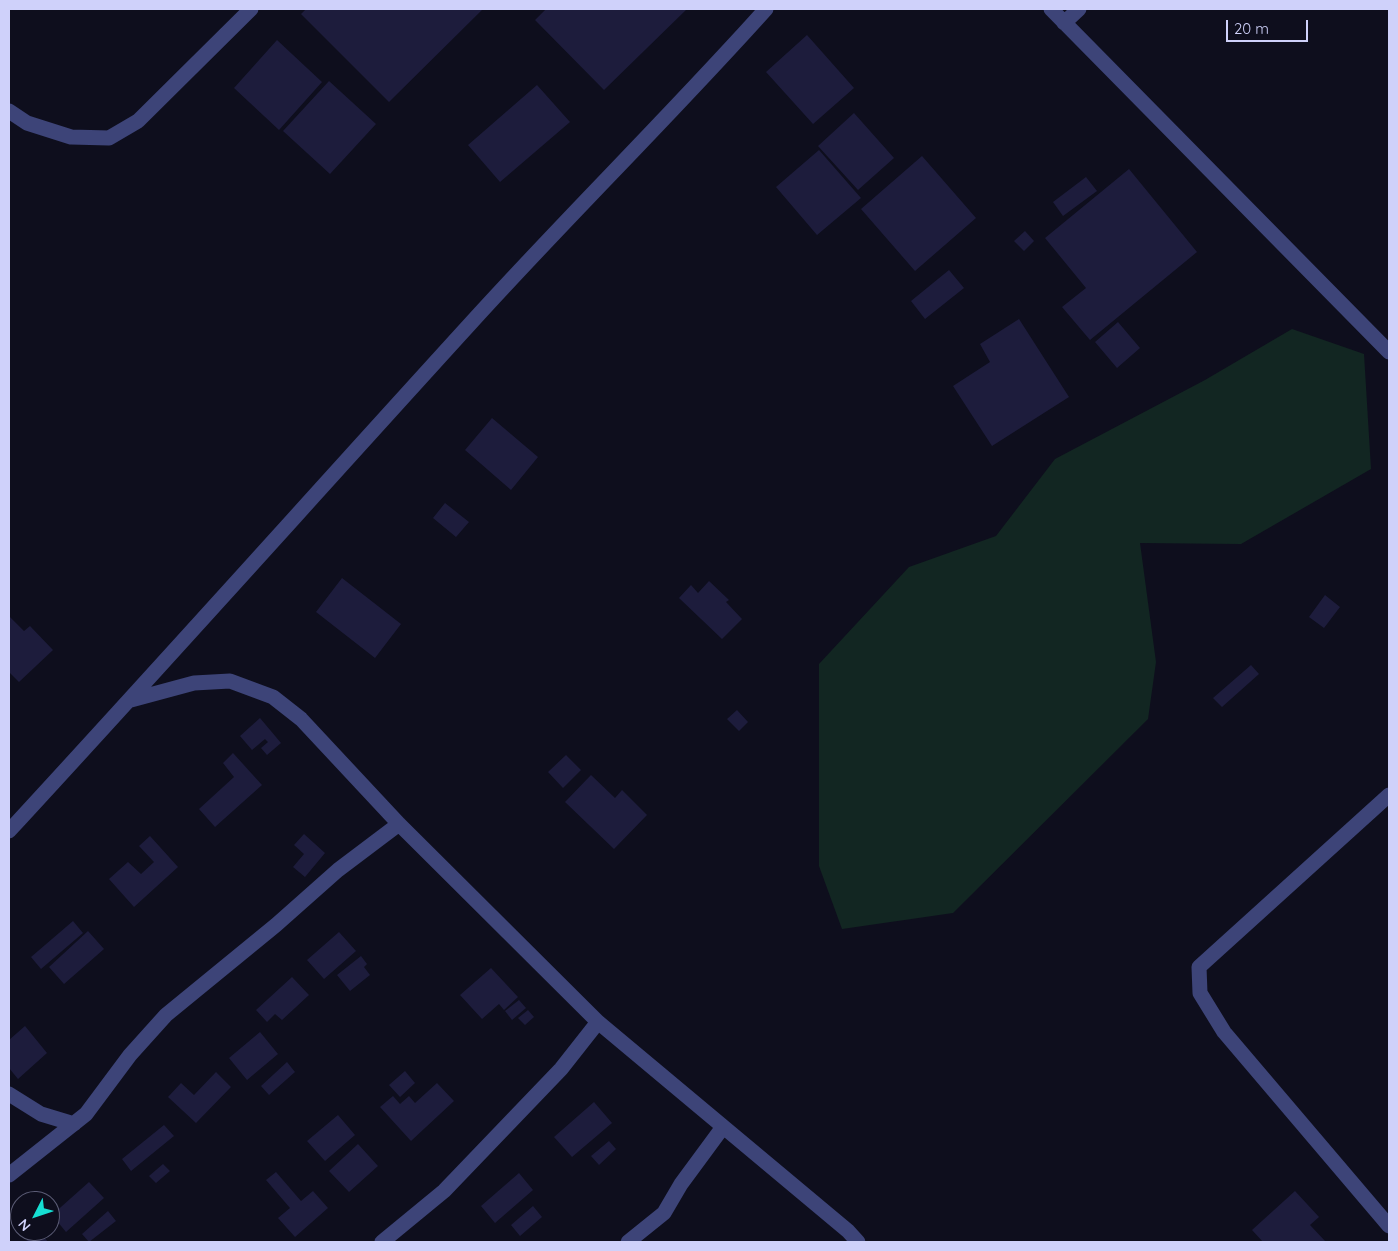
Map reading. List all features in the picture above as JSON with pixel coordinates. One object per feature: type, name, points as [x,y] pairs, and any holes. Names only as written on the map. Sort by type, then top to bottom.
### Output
[{"type":"street","points":[[9,110],[27,123],[70,137],[109,138],[138,121],[251,9]]},
{"type":"street","points":[[9,831],[130,700],[472,321],[692,91],[766,9]]},
{"type":"street","points":[[1051,9],[1389,352]]},
{"type":"street","points":[[1064,23],[1079,9]]},
{"type":"street","points":[[130,700],[194,683],[230,681],[273,696],[301,719],[399,824],[598,1022],[858,1242]]},
{"type":"street","points":[[1389,796],[1199,967],[1200,994],[1224,1032],[1389,1226]]},
{"type":"street","points":[[9,1175],[86,1114],[130,1055],[166,1015],[276,925],[338,870],[399,824]]},
{"type":"street","points":[[382,1242],[444,1191],[561,1069],[590,1035],[598,1022]]},
{"type":"street","points":[[9,1094],[41,1114],[74,1124]]},
{"type":"street","points":[[628,1242],[664,1213],[681,1184],[723,1127]]},
{"type":"green space","points":[[1292,329],[1364,354],[1371,469],[1241,544],[1140,543],[1156,662],[1148,719],[953,913],[842,929],[819,866],[819,664],[909,567],[996,536],[1055,459],[1205,380]]},
{"type":"building","points":[[306,9],[483,9],[389,102],[301,14]]},
{"type":"building","points":[[546,9],[687,9],[604,90],[535,20]]},
{"type":"building","points":[[807,35],[854,88],[813,124],[766,72]]},
{"type":"building","points":[[277,40],[322,82],[279,130],[234,88]]},
{"type":"building","points":[[329,81],[376,124],[330,174],[283,131]]},
{"type":"building","points":[[537,85],[570,122],[500,182],[468,145]]},
{"type":"building","points":[[854,113],[894,158],[858,190],[818,146]]},
{"type":"building","points":[[819,150],[861,198],[817,235],[776,187]]},
{"type":"building","points":[[922,156],[976,218],[915,271],[861,209]]},
{"type":"building","points":[[1129,169],[1197,252],[1090,340],[1062,307],[1086,288],[1045,238]]},
{"type":"building","points":[[1086,177],[1097,191],[1063,216],[1053,202]]},
{"type":"building","points":[[1025,231],[1034,241],[1024,251],[1014,241]]},
{"type":"building","points":[[949,270],[964,288],[925,319],[911,301]]},
{"type":"building","points":[[1019,319],[1069,397],[992,446],[953,386],[990,362],[980,344]]},
{"type":"building","points":[[1118,322],[1140,348],[1117,368],[1095,342]]},
{"type":"building","points":[[492,418],[538,457],[511,490],[465,450]]},
{"type":"building","points":[[445,503],[469,522],[456,537],[433,518]]},
{"type":"building","points":[[342,578],[401,624],[375,658],[316,612]]},
{"type":"building","points":[[709,581],[729,600],[726,602],[742,619],[722,639],[679,598],[691,585],[698,593]]},
{"type":"building","points":[[1325,595],[1340,607],[1324,628],[1309,617]]},
{"type":"building","points":[[9,616],[24,631],[30,626],[53,650],[19,682],[9,672]]},
{"type":"building","points":[[1251,665],[1259,674],[1222,707],[1213,698]]},
{"type":"building","points":[[737,710],[748,722],[739,731],[727,719]]},
{"type":"building","points":[[260,718],[281,743],[267,755],[261,748],[268,742],[265,739],[252,750],[240,736]]},
{"type":"building","points":[[233,753],[262,785],[215,827],[199,809],[234,777],[223,763]]},
{"type":"building","points":[[566,755],[581,770],[563,788],[548,772]]},
{"type":"building","points":[[591,775],[615,798],[622,790],[647,815],[614,849],[565,802]]},
{"type":"building","points":[[304,834],[325,853],[305,877],[293,867],[304,854],[294,845]]},
{"type":"building","points":[[150,836],[178,867],[134,907],[109,879],[128,862],[141,874],[154,862],[139,846]]},
{"type":"building","points":[[73,921],[83,933],[41,969],[31,957]]},
{"type":"building","points":[[88,931],[104,949],[64,984],[49,967]]},
{"type":"building","points":[[339,932],[356,951],[324,979],[307,960]]},
{"type":"building","points":[[361,956],[367,964],[364,967],[370,975],[350,991],[337,975]]},
{"type":"building","points":[[491,968],[518,997],[504,1010],[499,1004],[482,1019],[460,995]]},
{"type":"building","points":[[292,977],[309,995],[282,1020],[275,1014],[267,1022],[256,1010]]},
{"type":"building","points":[[519,1000],[526,1008],[512,1020],[505,1011]]},
{"type":"building","points":[[528,1010],[534,1017],[525,1025],[518,1018]]},
{"type":"building","points":[[25,1026],[47,1053],[18,1079],[9,1068],[9,1040]]},
{"type":"building","points":[[260,1032],[278,1054],[247,1080],[229,1058]]},
{"type":"building","points":[[287,1062],[295,1072],[269,1095],[261,1086]]},
{"type":"building","points":[[405,1071],[415,1083],[400,1097],[389,1085]]},
{"type":"building","points":[[216,1072],[231,1087],[196,1123],[168,1097],[181,1083],[194,1095]]},
{"type":"building","points":[[437,1083],[454,1101],[411,1141],[380,1107],[393,1096],[400,1104],[409,1096],[415,1103]]},
{"type":"building","points":[[594,1102],[612,1123],[572,1157],[554,1137]]},
{"type":"building","points":[[338,1115],[355,1135],[325,1161],[307,1141]]},
{"type":"building","points":[[164,1125],[174,1136],[131,1171],[122,1159]]},
{"type":"building","points":[[609,1141],[616,1149],[599,1165],[591,1156]]},
{"type":"building","points":[[358,1144],[378,1166],[349,1192],[329,1171]]},
{"type":"building","points":[[163,1164],[170,1171],[156,1183],[149,1176]]},
{"type":"building","points":[[276,1172],[301,1201],[313,1191],[328,1208],[295,1237],[278,1218],[290,1208],[266,1180]]},
{"type":"building","points":[[519,1173],[533,1190],[495,1223],[481,1206]]},
{"type":"building","points":[[89,1182],[104,1198],[66,1232],[60,1225],[60,1208]]},
{"type":"building","points":[[1295,1191],[1319,1217],[1310,1225],[1326,1242],[1263,1242],[1252,1230]]},
{"type":"building","points":[[533,1206],[542,1217],[520,1236],[511,1225]]},
{"type":"building","points":[[108,1211],[116,1221],[89,1242],[82,1234]]},
{"type":"building","points":[[47,1241],[48,1242],[25,1242]]}]
